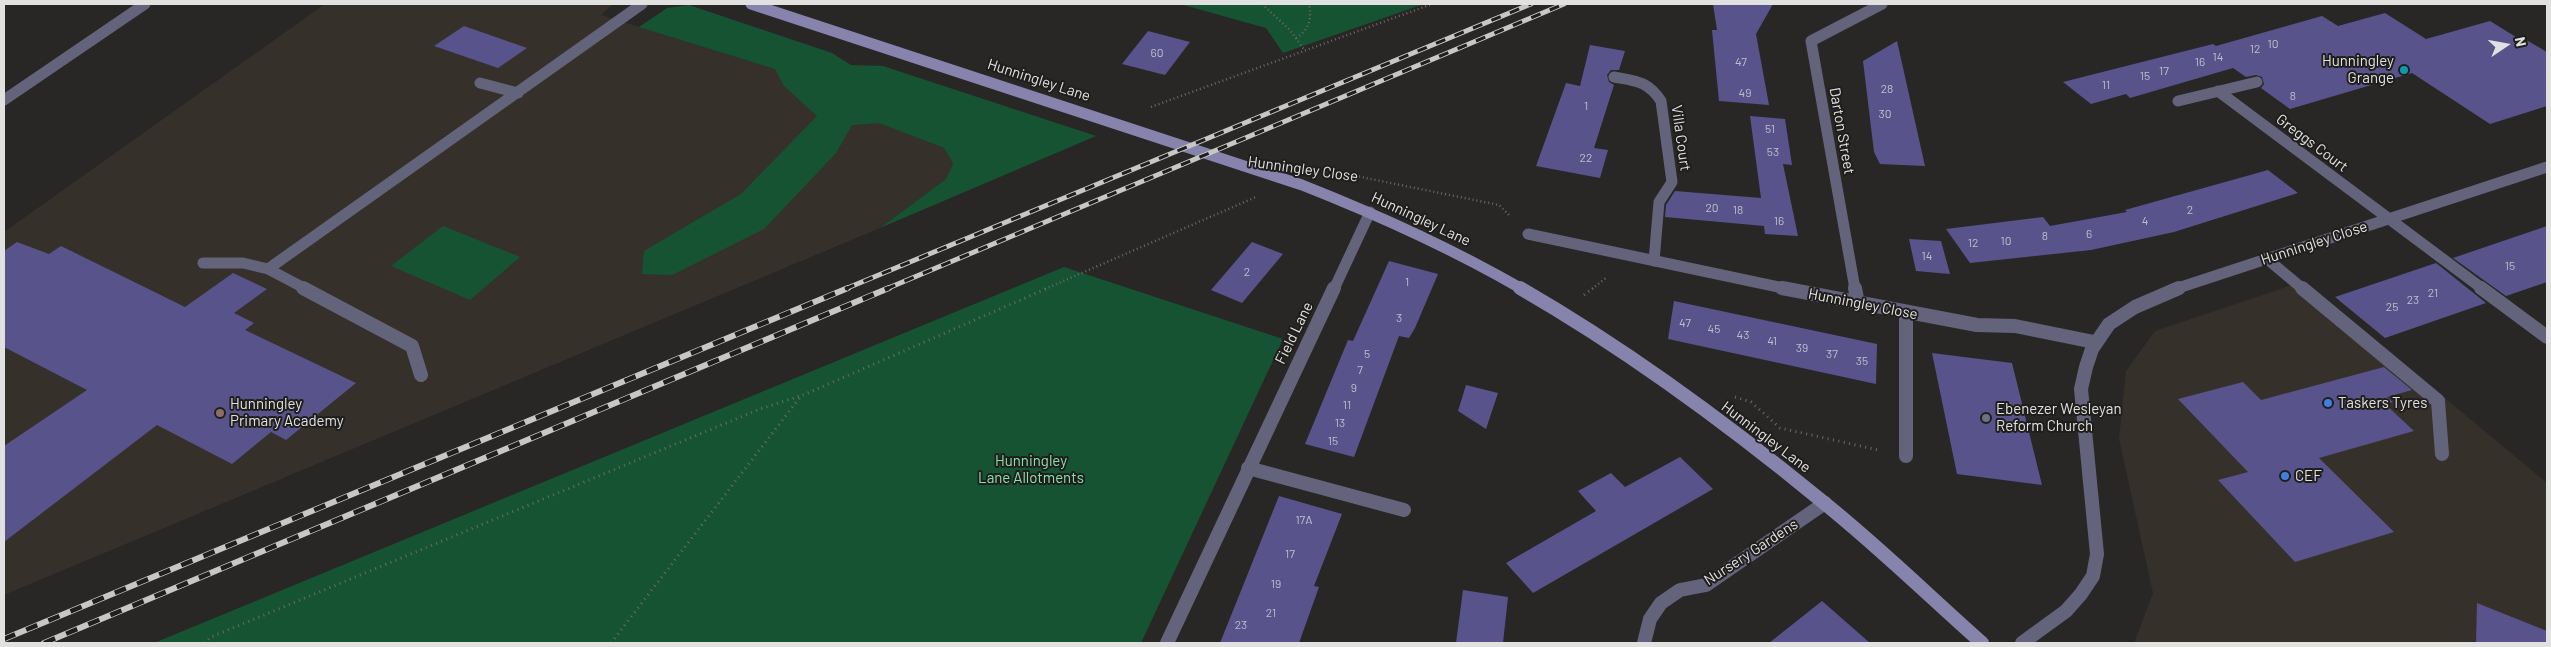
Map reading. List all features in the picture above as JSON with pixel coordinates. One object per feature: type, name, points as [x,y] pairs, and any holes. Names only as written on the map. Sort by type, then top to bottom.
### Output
[{"type":"main road","name":"Hunningley Lane","points":[[751,4],[1113,121],[1279,177],[1370,212],[1475,262],[1563,313],[1649,370],[1711,415],[1824,503],[1982,643]]},
{"type":"street","points":[[4,100],[145,4]]},
{"type":"street","points":[[268,269],[642,4]]},
{"type":"street","name":"Darton Street","points":[[1858,304],[1811,41],[1882,4]]},
{"type":"street","name":"Villa Court","points":[[1614,77],[1642,82],[1654,90],[1661,101],[1672,182],[1659,202],[1654,261]]},
{"type":"street","points":[[2178,101],[2256,82]]},
{"type":"street","points":[[480,83],[518,93]]},
{"type":"street","name":"Greggs Court","points":[[2218,91],[2547,337]]},
{"type":"street","name":"Hunningley Close","points":[[2022,643],[2066,611],[2093,576],[2097,554],[2081,389],[2086,363],[2094,342],[2105,327],[2120,314],[2172,290],[2388,218],[2547,168]]},
{"type":"street","name":"Field Lane","points":[[1167,643],[1370,212]]},
{"type":"street","name":"Hunningley Close","points":[[1528,234],[1858,304],[1977,325],[2015,326],[2094,342]]},
{"type":"street","points":[[2266,258],[2438,401],[2442,454]]},
{"type":"street","points":[[202,263],[221,264],[238,261],[268,269],[412,346],[421,375]]},
{"type":"street","points":[[1906,313],[1906,456]]},
{"type":"street","points":[[1248,468],[1404,510]]},
{"type":"street","name":"Nursery Gardens","points":[[1644,643],[1650,619],[1661,603],[1680,590],[1706,585],[1824,503]]},
{"type":"path","points":[[1262,4],[1296,38],[1305,51]]},
{"type":"path","points":[[1296,38],[1305,33],[1312,19],[1309,4]]},
{"type":"path","points":[[1113,121],[1432,4]]},
{"type":"path","name":"Hunningley Close","points":[[1344,174],[1373,178],[1499,205],[1528,234]]},
{"type":"path","points":[[204,643],[211,637],[751,413],[801,396],[1259,195],[1279,177]]},
{"type":"path","points":[[1563,313],[1632,256]]},
{"type":"path","points":[[611,643],[801,396]]},
{"type":"path","points":[[1711,415],[1734,397],[1751,402],[1780,428],[1906,456]]},
{"type":"shaded area","name":"Hunningley Primary Academy","points":[[325,4],[613,4],[601,15],[776,69],[785,86],[944,148],[953,163],[946,179],[880,228],[4,595],[4,232]]},
{"type":"shaded area","points":[[2304,281],[2547,483],[2547,643],[2134,643],[2153,593],[2119,439],[2126,371],[2155,331]]},
{"type":"green space","points":[[1180,4],[1424,4],[1283,53],[1266,28]]},
{"type":"green space","points":[[689,5],[832,53],[851,65],[883,66],[1096,136],[880,228],[946,179],[953,163],[944,148],[879,123],[852,125],[836,153],[764,229],[672,275],[642,274],[644,251],[741,194],[817,116],[784,86],[775,69],[639,27],[667,8]]},
{"type":"green space","points":[[443,226],[520,257],[470,300],[391,266]]},
{"type":"green space","name":"Hunningley Lane Allotments","points":[[1064,267],[1283,339],[1141,643],[154,643]]},
{"type":"building","points":[[1713,4],[1773,4],[1756,34],[1769,105],[1719,101],[1712,30],[1717,30]]},
{"type":"building","points":[[2385,13],[2426,39],[2490,21],[2524,42],[2528,41],[2547,52],[2547,106],[2490,124],[2412,73],[2290,109],[2261,88],[2264,84],[2262,77],[2256,75],[2246,77],[2233,68],[2130,98],[2126,94],[2091,104],[2063,82],[2213,44],[2216,46],[2322,16],[2338,26]]},
{"type":"building","points":[[464,26],[527,48],[498,68],[434,46]]},
{"type":"building","points":[[1148,31],[1190,42],[1165,75],[1122,64]]},
{"type":"building","points":[[1897,41],[1925,166],[1880,164],[1874,152],[1863,61]]},
{"type":"building","points":[[1590,45],[1625,51],[1619,70],[1611,70],[1607,75],[1609,82],[1614,85],[1594,148],[1608,150],[1600,178],[1536,166],[1566,83],[1580,86]]},
{"type":"building","points":[[1750,116],[1785,119],[1792,165],[1783,164],[1798,236],[1765,234],[1764,226],[1665,217],[1666,205],[1675,191],[1761,198]]},
{"type":"building","points":[[2268,170],[2298,193],[2174,232],[2091,250],[1970,263],[1946,229],[2043,217],[2050,226],[2127,212],[2125,210]]},
{"type":"building","points":[[2547,226],[2547,282],[2506,296],[2453,258]]},
{"type":"building","points":[[1909,239],[1941,241],[1950,274],[1916,271]]},
{"type":"building","points":[[17,242],[49,254],[61,246],[185,307],[233,273],[267,289],[234,313],[254,323],[245,330],[356,383],[286,440],[271,432],[232,464],[157,425],[4,542],[4,446],[87,390],[4,347],[4,251]]},
{"type":"building","points":[[1252,242],[1283,254],[1242,303],[1211,290]]},
{"type":"building","points":[[1389,261],[1438,274],[1415,328],[1409,338],[1399,336],[1354,457],[1305,444],[1348,340],[1353,341]]},
{"type":"building","points":[[2436,263],[2486,303],[2385,338],[2335,297]]},
{"type":"building","points":[[1674,301],[1877,344],[1876,384],[1668,339]]},
{"type":"building","name":"Ebenezer Wesleyan Reform Church","points":[[1932,353],[2012,363],[2042,485],[1957,474]]},
{"type":"building","name":"CEF","points":[[2384,367],[2412,390],[2387,397],[2393,402],[2385,404],[2414,431],[2319,458],[2394,532],[2295,562],[2218,480],[2248,472],[2178,399],[2243,382],[2261,400]]},
{"type":"building","points":[[1466,385],[1498,393],[1486,429],[1458,411]]},
{"type":"building","points":[[1680,457],[1713,489],[1533,593],[1506,563],[1596,511],[1578,491],[1611,473],[1625,487]]},
{"type":"building","points":[[1279,496],[1342,514],[1314,586],[1319,587],[1299,643],[1220,643]]},
{"type":"building","points":[[1463,590],[1508,597],[1503,643],[1456,643]]},
{"type":"building","points":[[1822,601],[1870,643],[1769,643]]},
{"type":"building","points":[[2477,603],[2547,631],[2547,643],[2476,643]]},
{"type":"railway","points":[[845,289],[1531,4]]},
{"type":"railway","points":[[886,289],[1564,4]]},
{"type":"railway","points":[[4,639],[848,288]]},
{"type":"railway","points":[[44,643],[889,288]]},
{"type":"place","name":"Hunningley Grange","points":[[2404,70]]},
{"type":"place","name":"Taskers Tyres","points":[[2328,403]]},
{"type":"place","name":"Hunningley Primary Academy","points":[[220,413]]},
{"type":"place","name":"Ebenezer Wesleyan Reform Church","points":[[1986,418]]},
{"type":"place","name":"CEF","points":[[2285,476]]}]
